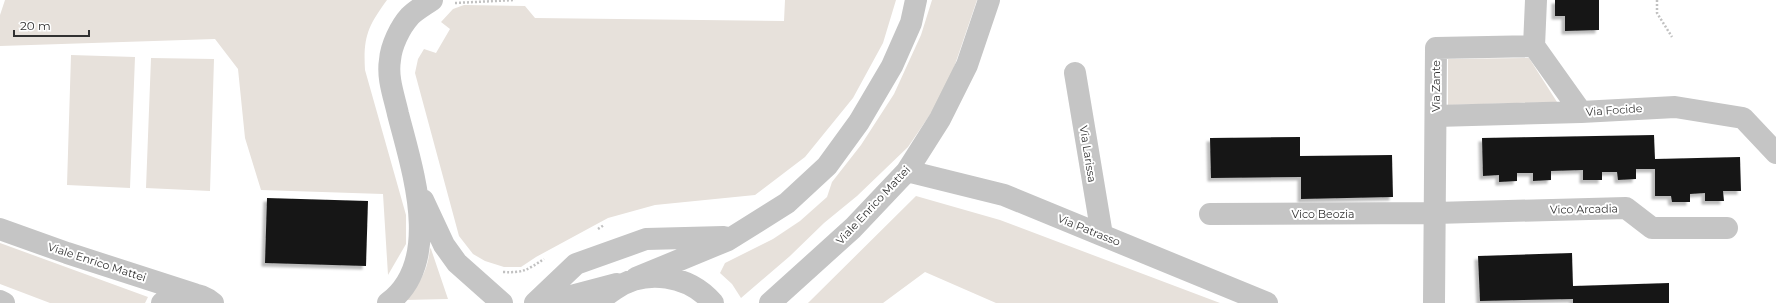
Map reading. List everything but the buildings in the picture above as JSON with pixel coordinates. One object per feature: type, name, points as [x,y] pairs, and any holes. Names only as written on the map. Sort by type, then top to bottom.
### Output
[{"type":"street","points":[[546,303],[631,280],[733,237],[787,203],[827,166],[859,122],[892,66],[911,23],[916,0]]},
{"type":"street","name":"Viale Enrico Mattei","points":[[770,303],[853,228],[907,171],[940,120],[967,65],[989,0]]},
{"type":"street","points":[[1536,0],[1534,46],[1581,112]]},
{"type":"street","points":[[388,303],[406,284],[416,262],[420,230],[415,184],[389,78],[390,59],[397,37],[415,8],[441,3]]},
{"type":"street","name":"Via Zante","points":[[1434,303],[1436,48],[1534,46]]},
{"type":"street","name":"Via Larissa","points":[[1075,73],[1102,235]]},
{"type":"street","name":"Via Focide","points":[[1436,116],[1581,112],[1675,106],[1743,118],[1776,153]]},
{"type":"street","name":"Via Patrasso","points":[[907,171],[1004,195],[1267,303]]},
{"type":"street","points":[[415,184],[444,245],[458,263],[502,303]]},
{"type":"street","name":"Vico Arcadia","points":[[1435,213],[1626,208],[1652,228],[1727,228]]},
{"type":"street","name":"Vico Beozia","points":[[1210,214],[1435,213]]},
{"type":"street","name":"Viale Enrico Mattei","points":[[0,229],[67,253],[210,300]]},
{"type":"street","points":[[535,303],[576,264],[646,239],[733,237]]},
{"type":"street","points":[[599,303],[602,298],[631,280],[664,276],[691,284],[713,303]]},
{"type":"street","points":[[162,303],[179,294],[210,300]]},
{"type":"street","points":[[0,301],[4,303]]},
{"type":"path","points":[[441,3],[515,0]]},
{"type":"path","points":[[1657,0],[1657,13],[1672,37]]},
{"type":"path","points":[[591,232],[604,225]]},
{"type":"path","points":[[500,272],[519,273],[526,271],[545,259]]},
{"type":"shaded area","points":[[5,0],[387,0],[375,17],[368,32],[365,49],[365,70],[406,215],[406,244],[388,275],[383,194],[261,190],[245,138],[238,69],[215,39],[0,46],[0,15]]},
{"type":"shaded area","points":[[785,0],[896,0],[883,43],[853,98],[805,157],[755,195],[655,205],[608,218],[536,257],[521,267],[504,267],[485,261],[473,254],[459,236],[415,73],[418,59],[424,49],[436,53],[450,29],[441,22],[453,9],[464,5],[525,6],[535,18],[784,21]]},
{"type":"shaded area","points":[[932,0],[977,0],[946,91],[908,147],[857,196],[824,223],[790,256],[741,298],[732,284],[720,273],[725,263],[773,239],[800,221],[827,197],[832,182],[861,145],[894,94],[921,35]]},
{"type":"shaded area","points":[[71,55],[135,57],[130,188],[67,185]]},
{"type":"shaded area","points":[[151,58],[214,59],[210,191],[146,188]]},
{"type":"shaded area","points":[[1529,58],[1557,102],[1448,105],[1448,59]]},
{"type":"shaded area","points":[[916,196],[1000,220],[1220,303],[996,303],[925,272],[883,303],[808,303]]},
{"type":"shaded area","points":[[0,243],[148,297],[145,303],[50,303],[0,284]]},
{"type":"shaded area","points":[[430,248],[448,299],[404,300],[415,289],[422,277]]}]
